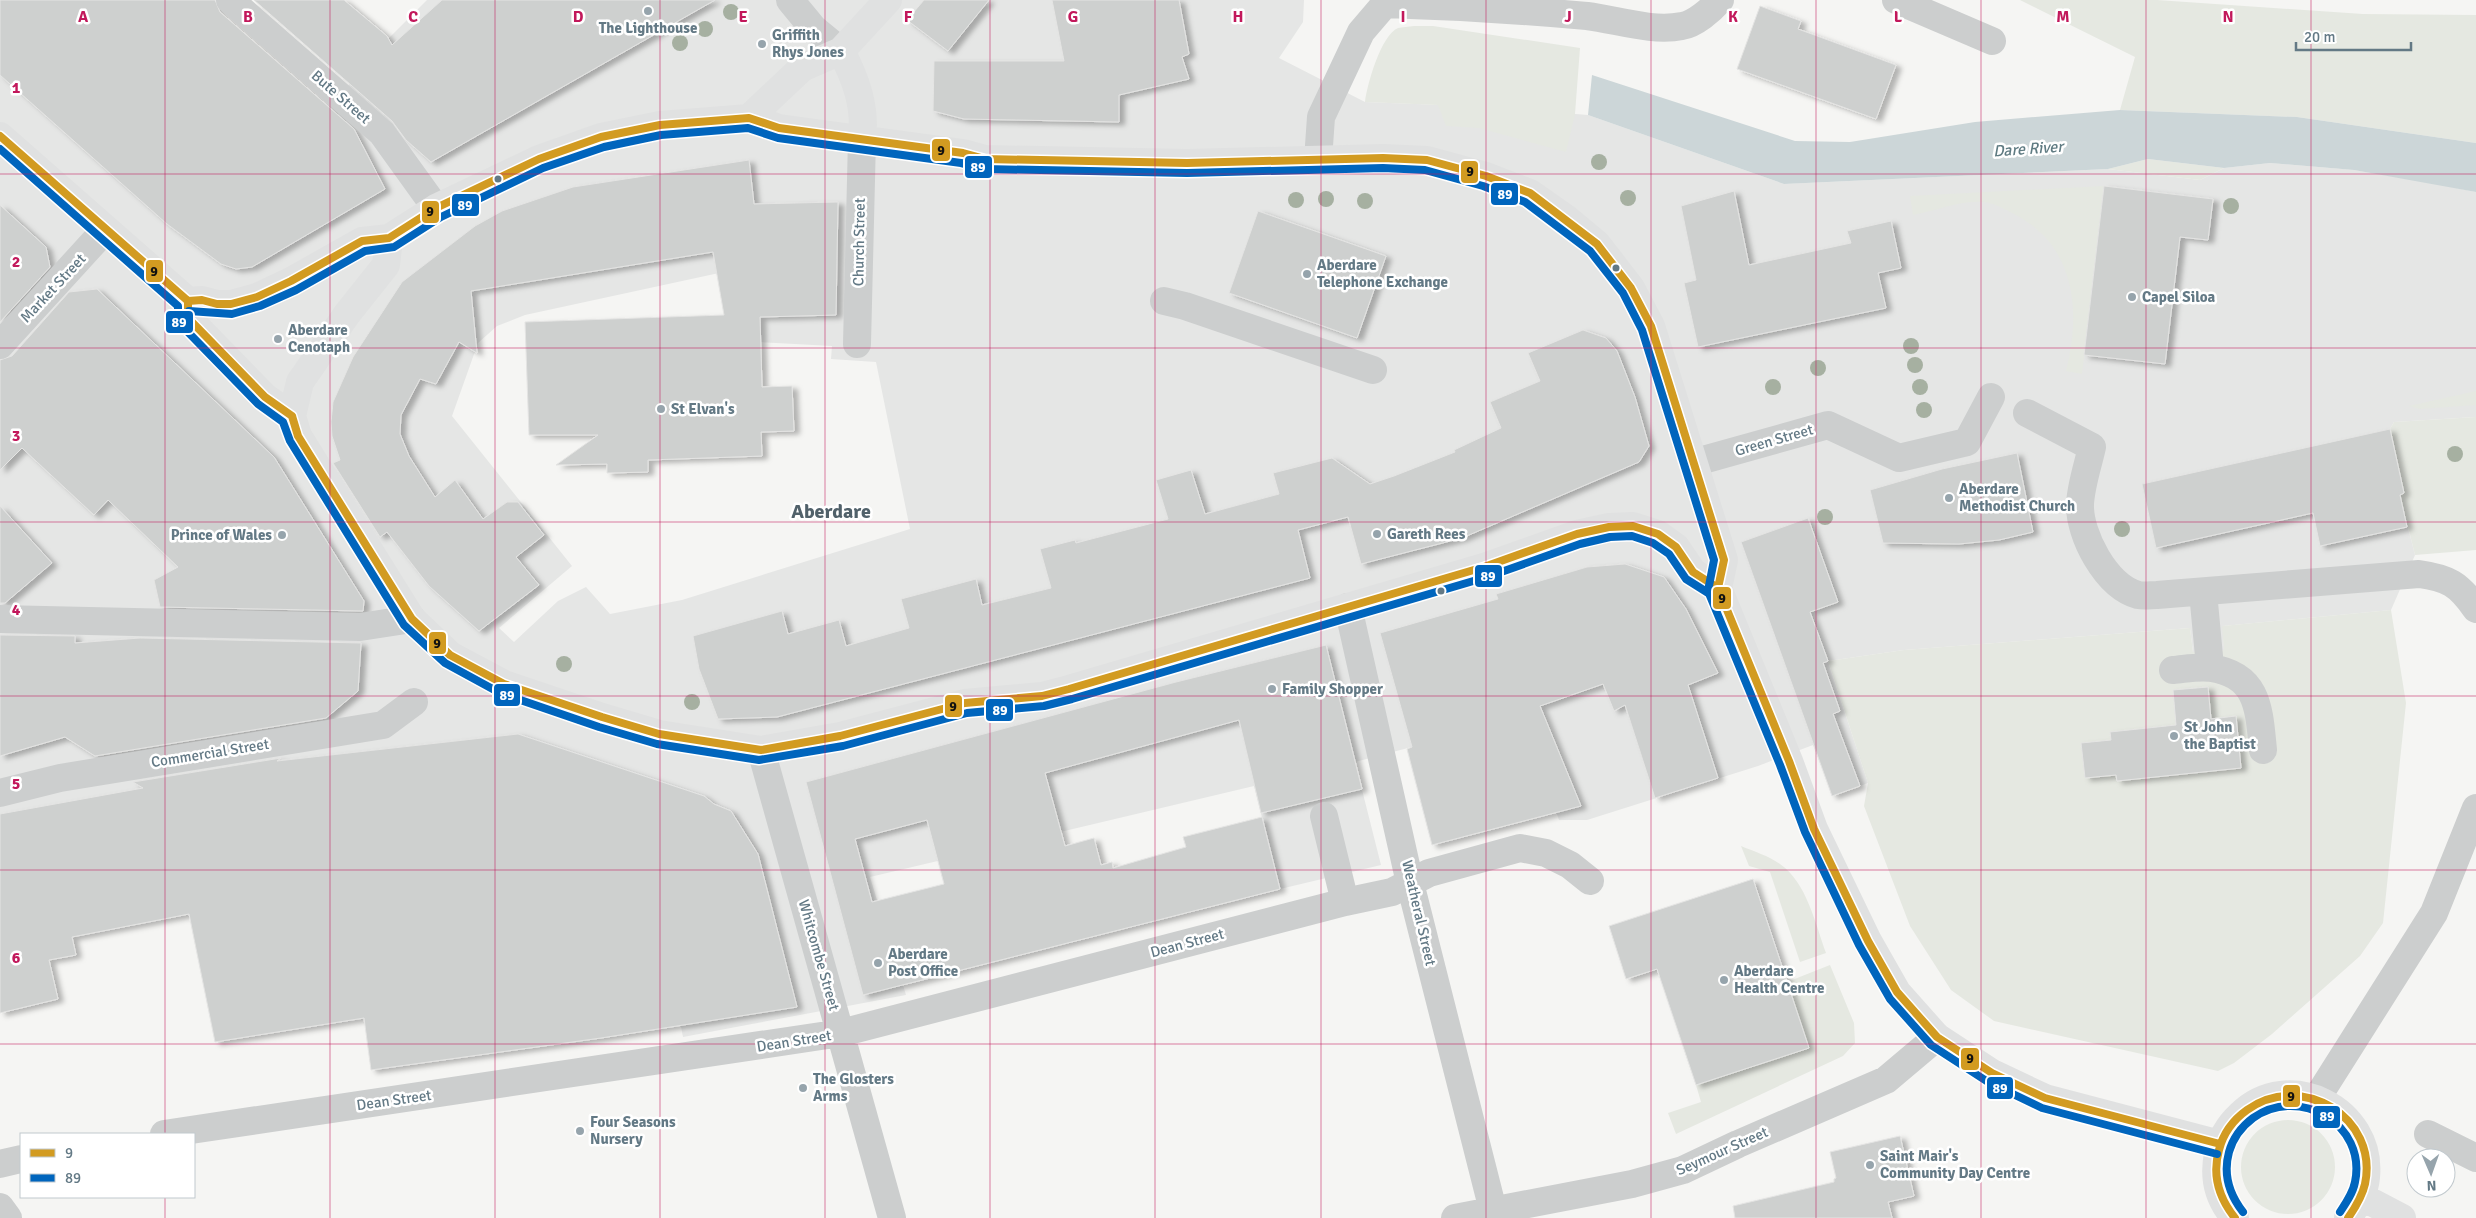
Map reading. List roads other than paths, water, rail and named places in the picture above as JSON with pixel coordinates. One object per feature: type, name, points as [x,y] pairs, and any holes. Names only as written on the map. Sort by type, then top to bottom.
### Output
[{"type":"main road","points":[[749,118],[802,68],[841,51],[888,0]]},
{"type":"main road","points":[[841,51],[856,79],[864,125],[862,139]]},
{"type":"main road","points":[[0,136],[188,301],[202,300],[217,304],[231,304],[257,297],[291,281],[362,241],[389,238],[436,208],[538,159],[601,137],[660,125],[749,118],[779,128],[963,154],[985,159],[1187,163],[1383,158],[1427,160],[1486,176],[1530,193],[1567,218],[1597,244],[1632,288],[1651,326],[1724,560],[1718,588],[1789,761],[1814,829],[1864,933],[1897,992],[1937,1037],[1992,1073],[2046,1098],[2220,1144]]},
{"type":"main road","points":[[389,238],[386,265],[347,314],[300,382],[292,416],[298,436],[412,619],[450,655],[504,684],[659,734],[761,750],[840,736],[965,703],[1051,694],[1484,567],[1577,534],[1609,527],[1633,526],[1658,534],[1676,547],[1692,572],[1718,588]]},
{"type":"main road","points":[[188,301],[188,318],[265,397],[292,416]]},
{"type":"main road","points":[[2235,1218],[2227,1209],[2218,1188],[2216,1166],[2220,1144],[2230,1125],[2246,1109],[2266,1098],[2287,1094],[2317,1098],[2346,1118],[2359,1135],[2365,1156],[2366,1177],[2355,1207],[2402,1218]]},
{"type":"street","name":"Bute Street","points":[[230,0],[382,133],[436,208]]},
{"type":"street","points":[[790,0],[813,28],[841,51]]},
{"type":"street","points":[[1318,160],[1321,117],[1361,32],[1385,2],[1589,17],[1656,26],[1684,26],[1711,10],[1720,0]]},
{"type":"street","points":[[1896,0],[1992,41]]},
{"type":"street","name":"Church Street","points":[[857,344],[862,139]]},
{"type":"street","name":"Market Street","points":[[0,345],[105,230]]},
{"type":"street","points":[[1164,301],[1185,306],[1373,370]]},
{"type":"street","name":"Green Street","points":[[1703,460],[1828,425],[1899,458],[1967,442],[1991,396]]},
{"type":"street","points":[[2027,413],[2092,447],[2080,505],[2084,530],[2094,557],[2118,583],[2137,594],[2204,592],[2419,574],[2435,576],[2456,584],[2473,597]]},
{"type":"street","points":[[2204,592],[2210,667]]},
{"type":"street","name":"Weatheral Street","points":[[1348,607],[1410,883],[1494,1214]]},
{"type":"street","points":[[0,619],[360,627],[412,619]]},
{"type":"street","points":[[2173,670],[2210,667],[2235,674],[2253,691],[2263,750]]},
{"type":"street","name":"Commercial Street","points":[[0,793],[60,778],[383,725],[414,702]]},
{"type":"street","name":"Whitcombe Street","points":[[761,750],[892,1218]]},
{"type":"street","points":[[2317,1098],[2434,913],[2476,808]]},
{"type":"street","points":[[1324,816],[1345,902]]},
{"type":"street","name":"Dean Street","points":[[171,1133],[841,1033],[1345,902],[1392,892],[1429,873],[1520,848],[1546,853],[1570,865],[1590,881]]},
{"type":"street","name":"Seymour Street","points":[[1455,1218],[1494,1214],[1632,1184],[1683,1170],[1886,1080],[1937,1037]]},
{"type":"street","points":[[2428,1134],[2476,1158]]},
{"type":"street","points":[[0,1164],[20,1159]]},
{"type":"street","points":[[0,1207],[8,1218]]},
{"type":"water","name":"Dare River","points":[[1592,75],[1795,141],[1850,142],[1975,122],[2120,110],[2297,117],[2476,143],[2476,192],[2354,170],[2270,163],[2224,168],[2148,159],[2108,169],[1784,184],[1588,115]]},
{"type":"place","name":"The Lighthouse","points":[[648,11]]},
{"type":"place","name":"Griffith Rhys Jones","points":[[762,44]]},
{"type":"place","name":"Aberdare Telephone Exchange","points":[[1307,274]]},
{"type":"place","name":"Capel Siloa","points":[[2132,297]]},
{"type":"place","name":"Aberdare Cenotaph","points":[[278,339]]},
{"type":"place","name":"St Elvan's","points":[[661,409]]},
{"type":"place","name":"Aberdare Methodist Church","points":[[1949,498]]},
{"type":"place","name":"Gareth Rees","points":[[1377,534]]},
{"type":"place","name":"Prince of Wales","points":[[282,535]]},
{"type":"place","name":"Family Shopper","points":[[1272,689]]},
{"type":"place","name":"St John the Baptist","points":[[2174,736]]},
{"type":"place","name":"Aberdare Post Office","points":[[878,963]]},
{"type":"place","name":"Aberdare Health Centre","points":[[1724,980]]},
{"type":"place","name":"The Glosters Arms","points":[[803,1088]]},
{"type":"place","name":"Four Seasons Nursery","points":[[580,1131]]},
{"type":"place","name":"Saint Mair's Community Day Centre","points":[[1870,1165]]},
{"type":"district","name":"Aberdare","points":[[831,511]]}]
